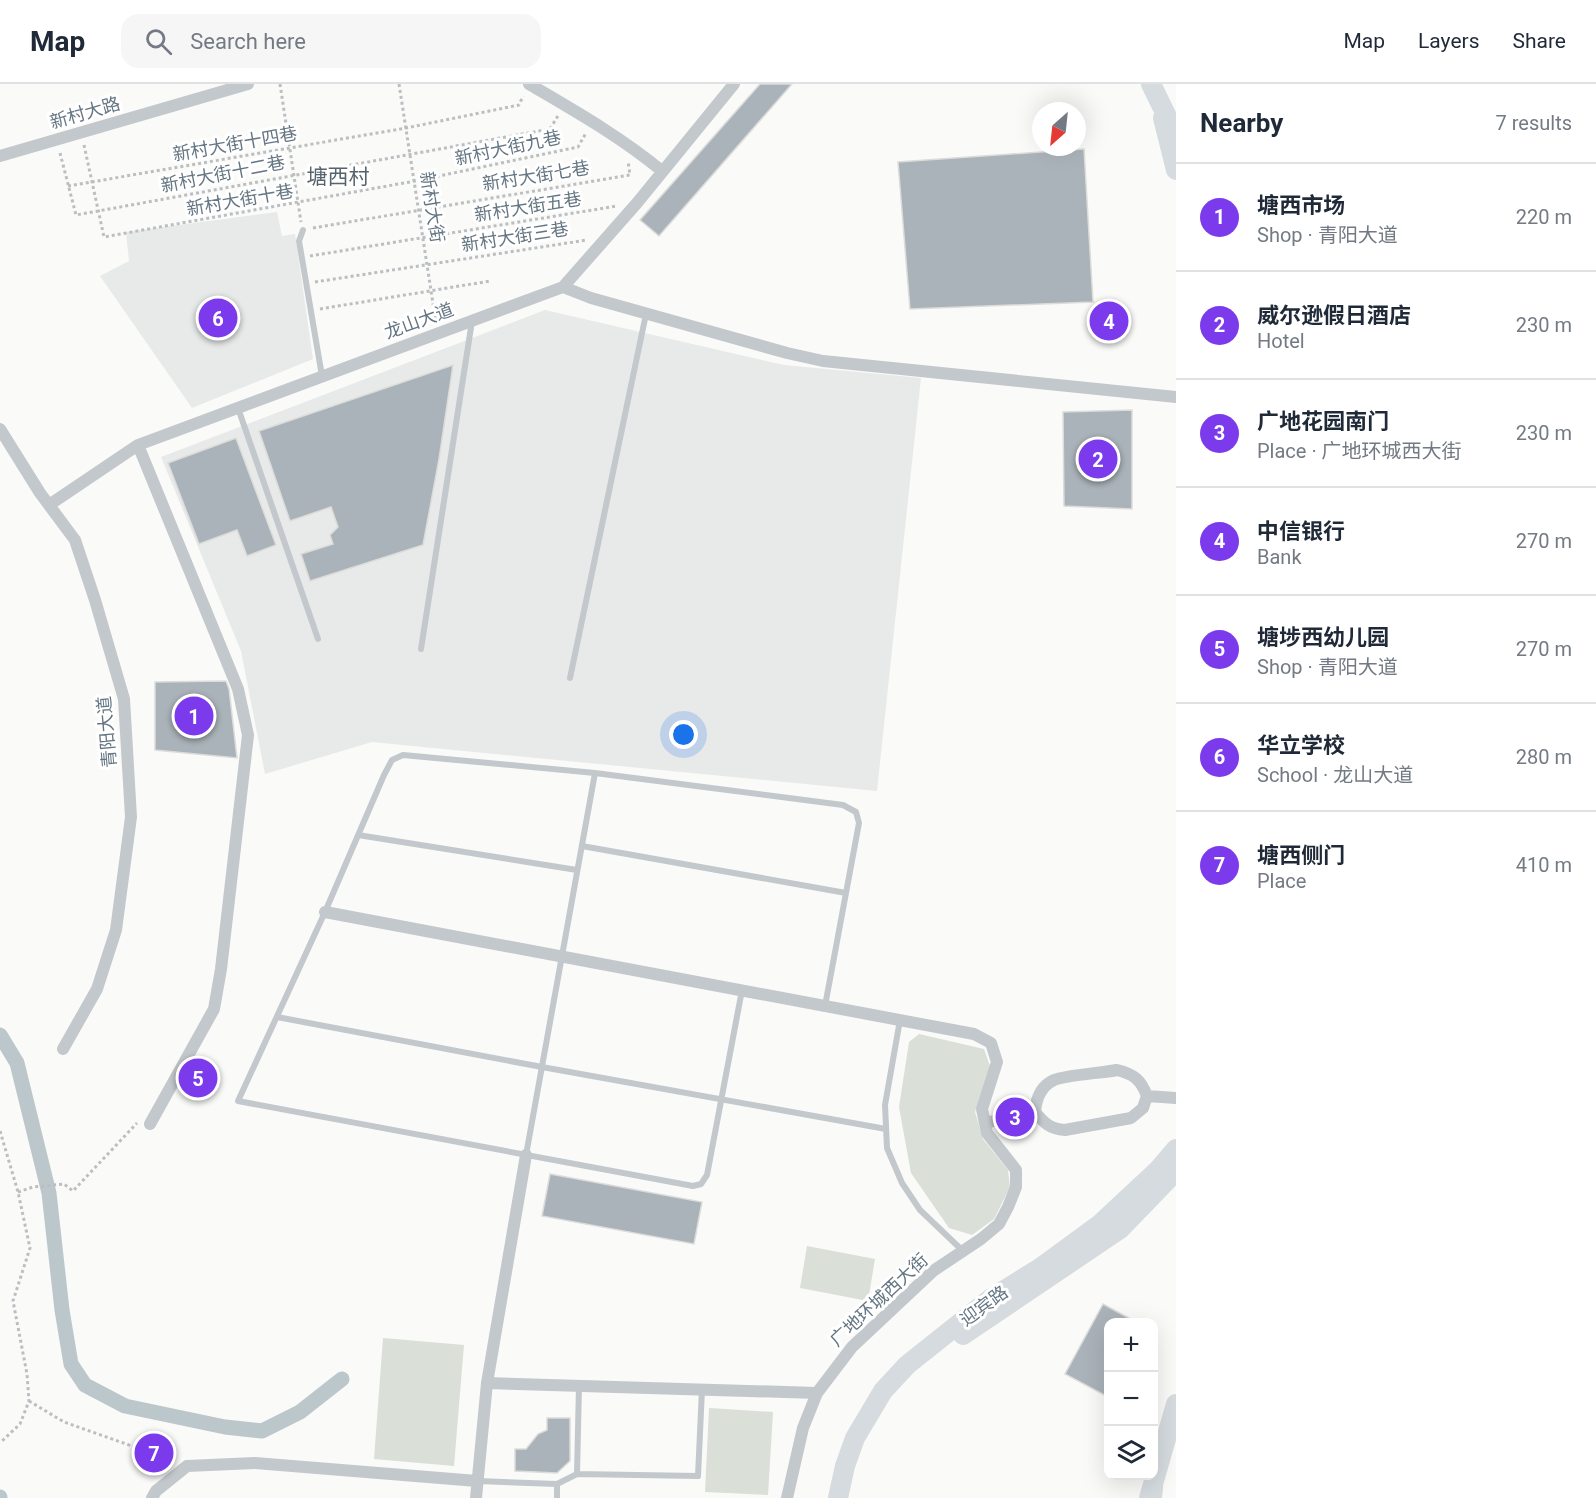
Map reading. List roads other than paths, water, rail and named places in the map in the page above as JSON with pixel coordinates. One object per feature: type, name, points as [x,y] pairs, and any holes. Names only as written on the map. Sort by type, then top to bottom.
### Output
[{"type":"main road","points":[[1153,84],[1176,135]]},
{"type":"main road","points":[[1153,84],[1176,170]]},
{"type":"main road","name":"迎宾路","points":[[838,1498],[845,1466],[855,1438],[883,1392],[907,1365],[990,1299],[1040,1268],[1100,1224],[1158,1170],[1176,1149]]},
{"type":"main road","points":[[868,1417],[896,1387],[955,1340],[1120,1229],[1176,1171]]},
{"type":"main road","points":[[1151,1495],[1176,1404]]},
{"type":"street","name":"新村大路","points":[[0,156],[248,84]]},
{"type":"street","points":[[530,84],[593,121],[662,171]]},
{"type":"street","name":"龙山大道","points":[[49,505],[138,445],[563,287],[637,203],[734,84]]},
{"type":"street","points":[[563,287],[646,314],[823,361],[1176,397]]},
{"type":"street","name":"青阳大道","points":[[0,429],[49,505],[75,540],[124,699],[131,816],[116,930],[97,989],[63,1049]]},
{"type":"street","points":[[138,445],[238,689],[248,735],[221,969],[214,1009],[150,1124]]},
{"type":"street","points":[[325,912],[974,1034],[992,1043],[998,1062],[982,1109],[985,1123],[1035,1112]]},
{"type":"street","points":[[1116,1070],[1130,1073],[1142,1083],[1148,1096],[1143,1108],[1131,1118],[1065,1130],[1055,1129],[1044,1123],[1035,1112],[1036,1100],[1043,1088],[1054,1080],[1116,1070]]},
{"type":"street","points":[[1148,1096],[1176,1098]]},
{"type":"street","name":"广地环城西大街","points":[[787,1498],[803,1428],[817,1393],[852,1347],[933,1271],[999,1224],[1016,1187],[1016,1170],[987,1133],[985,1123]]},
{"type":"street","points":[[476,1498],[487,1383],[526,1155]]},
{"type":"street","points":[[487,1383],[817,1393]]},
{"type":"street","points":[[152,1498],[156,1491],[187,1466],[255,1462],[477,1481]]},
{"type":"lane","points":[[303,230],[299,241],[322,376]]},
{"type":"lane","points":[[570,678],[646,314]]},
{"type":"lane","points":[[421,649],[472,321]]},
{"type":"lane","points":[[237,407],[318,639]]},
{"type":"lane","points":[[742,990],[707,1175],[701,1184],[693,1186],[238,1101],[325,912],[384,775],[392,760],[403,755],[595,773],[843,805],[856,812],[858,823],[825,1006]]},
{"type":"lane","points":[[526,1155],[595,773]]},
{"type":"lane","points":[[358,835],[577,870]]},
{"type":"lane","points":[[582,846],[846,893]]},
{"type":"lane","points":[[277,1017],[886,1129]]},
{"type":"lane","points":[[900,1020],[885,1105],[887,1148],[902,1183],[920,1210],[964,1251]]},
{"type":"lane","points":[[577,1474],[579,1385]]},
{"type":"lane","points":[[477,1481],[557,1484],[577,1474],[698,1476],[702,1389]]},
{"type":"lane","points":[[556,1498],[557,1484]]},
{"type":"waterway","points":[[0,1035],[17,1063],[49,1193],[62,1310],[71,1364],[85,1385],[125,1406],[225,1427],[262,1431],[300,1412],[342,1379]]},
{"type":"place","name":"华立学校","points":[[218,318]]},
{"type":"place","name":"中信银行","points":[[1109,321]]},
{"type":"place","name":"威尔逊假日酒店","points":[[1098,459]]},
{"type":"place","name":"塘西市场","points":[[194,716]]},
{"type":"place","name":"塘埗西幼儿园","points":[[198,1078]]},
{"type":"place","name":"广地花园南门","points":[[1015,1117]]},
{"type":"place","name":"塘西侧门","points":[[154,1453]]},
{"type":"district","name":"塘西村","points":[[338,177]]}]
